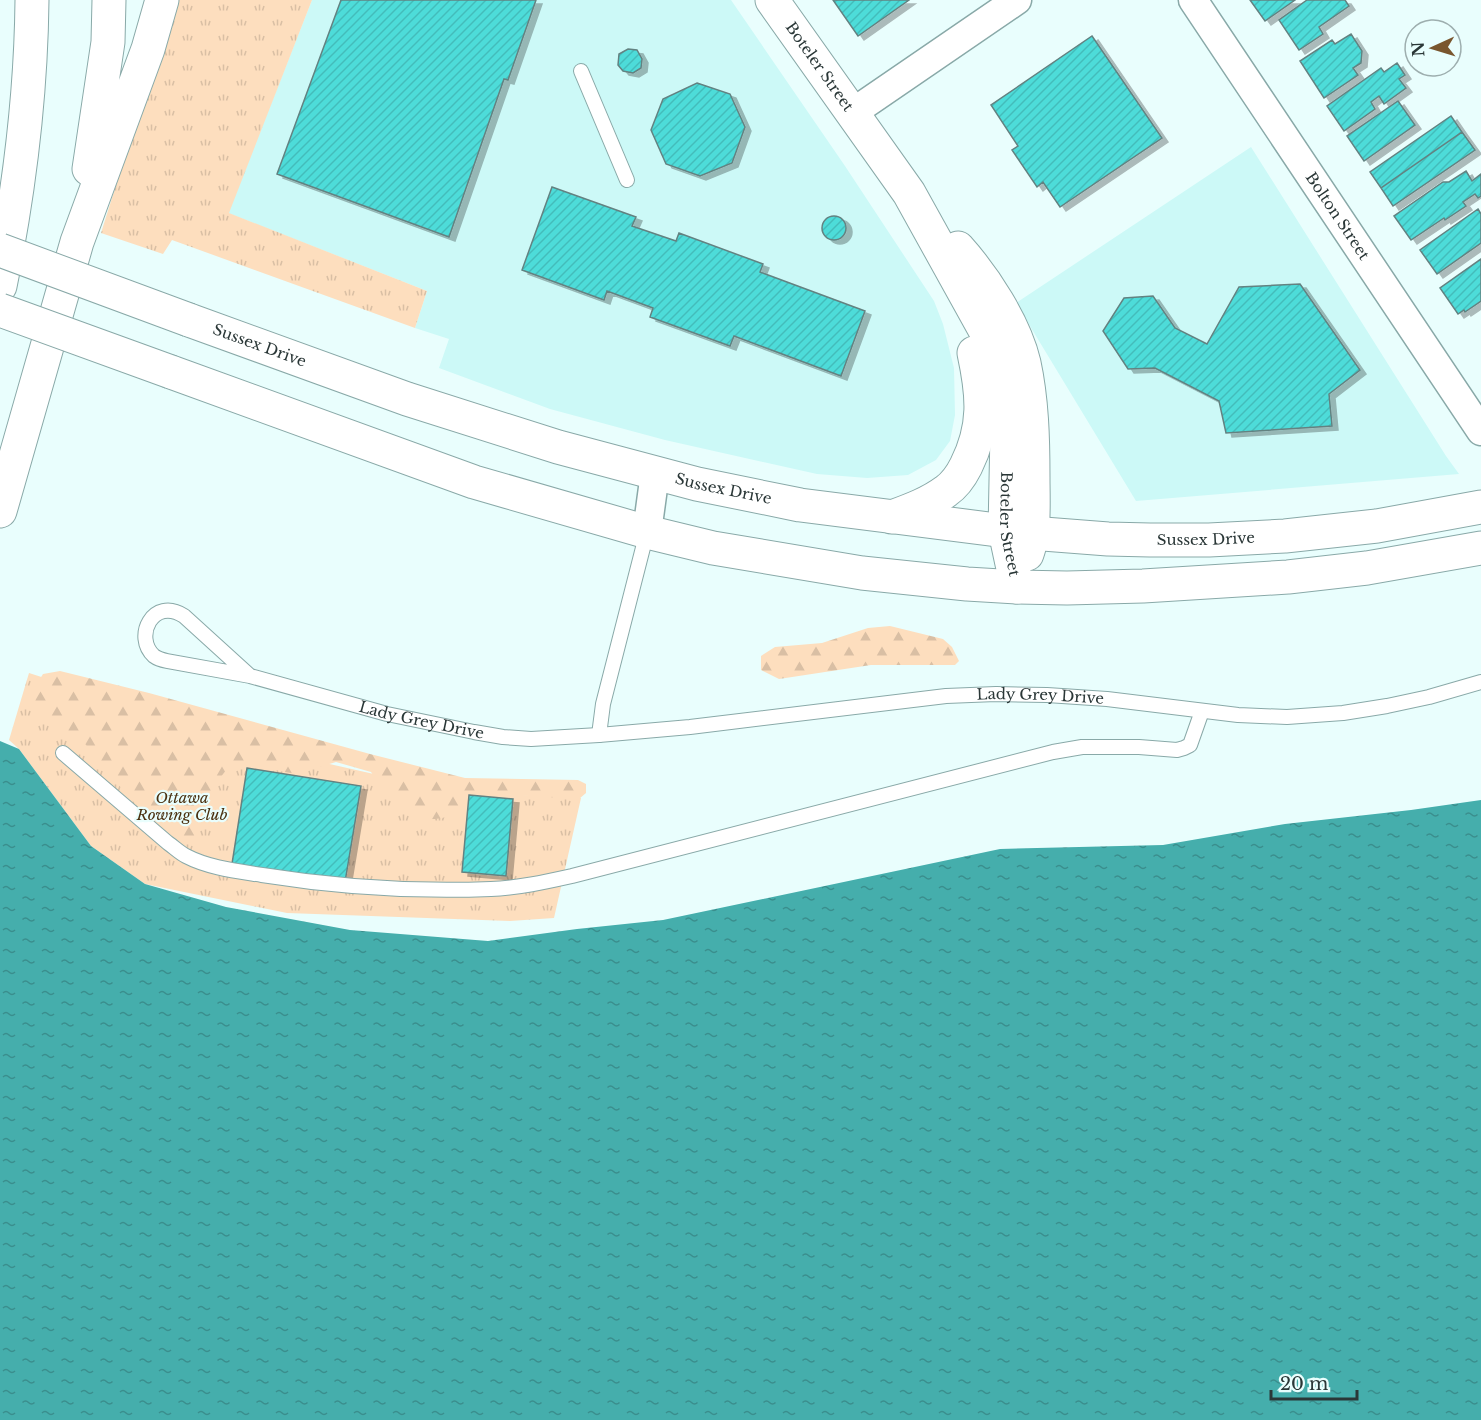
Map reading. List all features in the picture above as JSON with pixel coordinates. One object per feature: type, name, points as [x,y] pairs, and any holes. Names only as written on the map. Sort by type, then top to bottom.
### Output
[{"type":"main road","points":[[0,286],[22,153],[29,78],[32,0]]},
{"type":"main road","points":[[77,242],[108,42],[110,0]]},
{"type":"main road","points":[[0,511],[77,242],[148,50],[162,0]]},
{"type":"main road","name":"Boteler Street","points":[[772,0],[909,193],[971,263],[997,301],[1018,345],[1024,362],[1028,388],[1033,443],[1019,533],[1017,587]]},
{"type":"main road","name":"Boteler Street","points":[[909,193],[985,330],[1000,369],[1019,533]]},
{"type":"main road","name":"Sussex Drive","points":[[0,250],[407,399],[558,447],[697,484],[800,505],[1019,533],[1150,540],[1285,536],[1377,526],[1481,507]]},
{"type":"main road","points":[[890,518],[927,504],[948,490],[959,478],[974,450],[981,415],[980,383],[969,332],[951,270]]},
{"type":"main road","points":[[0,310],[474,482],[647,532],[724,550],[862,573],[1017,587],[1143,586],[1288,577],[1367,568],[1481,548]]},
{"type":"street","points":[[852,113],[1017,0]]},
{"type":"street","name":"Bolton Street","points":[[1193,0],[1481,431]]},
{"type":"street","points":[[647,532],[655,473]]},
{"type":"lane","points":[[581,71],[627,180]]},
{"type":"lane","points":[[599,735],[603,704],[647,532]]},
{"type":"lane","name":"Lady Grey Drive","points":[[250,676],[176,611],[161,611],[151,618],[146,630],[146,639],[152,654],[157,658],[182,665],[250,676],[387,714],[483,734],[531,739],[690,727],[946,696],[986,694],[1107,699],[1238,716],[1287,717],[1343,713],[1387,706],[1481,682]]},
{"type":"lane","points":[[63,753],[168,843],[186,856],[200,862],[220,868],[295,880],[376,888],[491,889],[524,886],[572,876],[1053,752],[1082,747],[1177,750],[1190,745],[1202,711]]},
{"type":"shaded area","points":[[312,0],[731,0],[934,301],[943,324],[954,368],[955,415],[950,441],[936,460],[908,475],[867,478],[817,474],[665,440],[550,409],[439,368],[449,339],[415,328],[427,291],[228,213]]},
{"type":"shaded area","points":[[1251,147],[1459,474],[1136,501],[1016,303]]},
{"type":"green space","points":[[174,0],[312,0],[229,213],[427,291],[415,328],[172,240],[163,254],[101,233]]},
{"type":"green space","points":[[890,626],[943,639],[952,647],[959,661],[955,665],[871,665],[779,679],[761,670],[761,656],[775,647],[822,643],[868,628]]},
{"type":"green space","points":[[60,671],[465,778],[578,780],[586,784],[586,793],[579,799],[494,794],[480,799],[469,809],[449,816],[435,819],[422,818],[410,814],[390,798],[371,772],[336,762],[291,773],[279,771],[255,761],[245,762],[227,769],[216,783],[209,811],[196,836],[178,840],[169,836],[143,812],[74,733],[39,719],[35,701],[37,685],[43,674]]},
{"type":"green space","name":"Ottawa Rowing Club","points":[[29,673],[303,758],[449,791],[581,798],[554,918],[510,921],[287,913],[145,884],[91,846],[19,749],[9,740]]},
{"type":"water","points":[[0,741],[19,749],[91,846],[145,884],[226,907],[350,930],[488,941],[663,920],[1000,849],[1163,845],[1285,824],[1481,800],[1481,1420],[0,1420]]},
{"type":"building","points":[[341,0],[536,0],[508,80],[504,79],[449,237],[277,174]]},
{"type":"building","points":[[833,0],[909,0],[858,36]]},
{"type":"building","points":[[1250,0],[1295,0],[1265,21]]},
{"type":"building","points":[[1307,0],[1345,0],[1349,6],[1319,27],[1323,34],[1299,50],[1279,20]]},
{"type":"building","points":[[1351,34],[1362,51],[1361,63],[1353,68],[1358,75],[1324,98],[1300,61],[1332,40],[1335,44]]},
{"type":"building","points":[[1092,36],[1162,138],[1060,207],[1043,182],[1037,187],[1012,150],[1018,146],[991,105]]},
{"type":"building","points":[[628,49],[637,50],[642,59],[641,68],[633,73],[623,71],[618,65],[619,54]]},
{"type":"building","points":[[1397,63],[1403,72],[1403,76],[1399,79],[1406,88],[1384,104],[1379,96],[1371,102],[1375,109],[1344,131],[1327,106],[1381,68],[1384,72]]},
{"type":"building","points":[[697,83],[730,94],[745,127],[732,163],[700,176],[666,164],[651,130],[663,99]]},
{"type":"building","points":[[1398,101],[1415,125],[1364,161],[1347,136]]},
{"type":"building","points":[[1451,116],[1462,132],[1381,188],[1370,172]]},
{"type":"building","points":[[1462,132],[1475,150],[1393,206],[1381,188]]},
{"type":"building","points":[[1466,171],[1472,181],[1481,174],[1481,196],[1478,198],[1475,194],[1463,202],[1466,206],[1411,240],[1394,216],[1443,182],[1449,182]]},
{"type":"building","points":[[552,187],[636,217],[632,226],[676,241],[679,233],[763,264],[760,272],[865,311],[841,376],[734,336],[730,346],[650,317],[653,308],[607,291],[604,300],[522,270]]},
{"type":"building","points":[[1478,209],[1481,214],[1481,243],[1437,274],[1420,250]]},
{"type":"building","points":[[834,216],[843,219],[846,228],[843,237],[834,240],[825,237],[822,228],[825,219]]},
{"type":"building","points":[[1481,259],[1481,301],[1458,314],[1440,288]]},
{"type":"building","points":[[1300,284],[1360,370],[1329,394],[1332,426],[1226,433],[1219,401],[1155,368],[1128,369],[1103,331],[1124,298],[1153,296],[1175,328],[1207,344],[1239,287]]},
{"type":"building","name":"Ottawa Rowing Club","points":[[247,768],[361,786],[345,882],[232,864]]},
{"type":"building","points":[[469,795],[513,799],[506,876],[462,872]]}]
